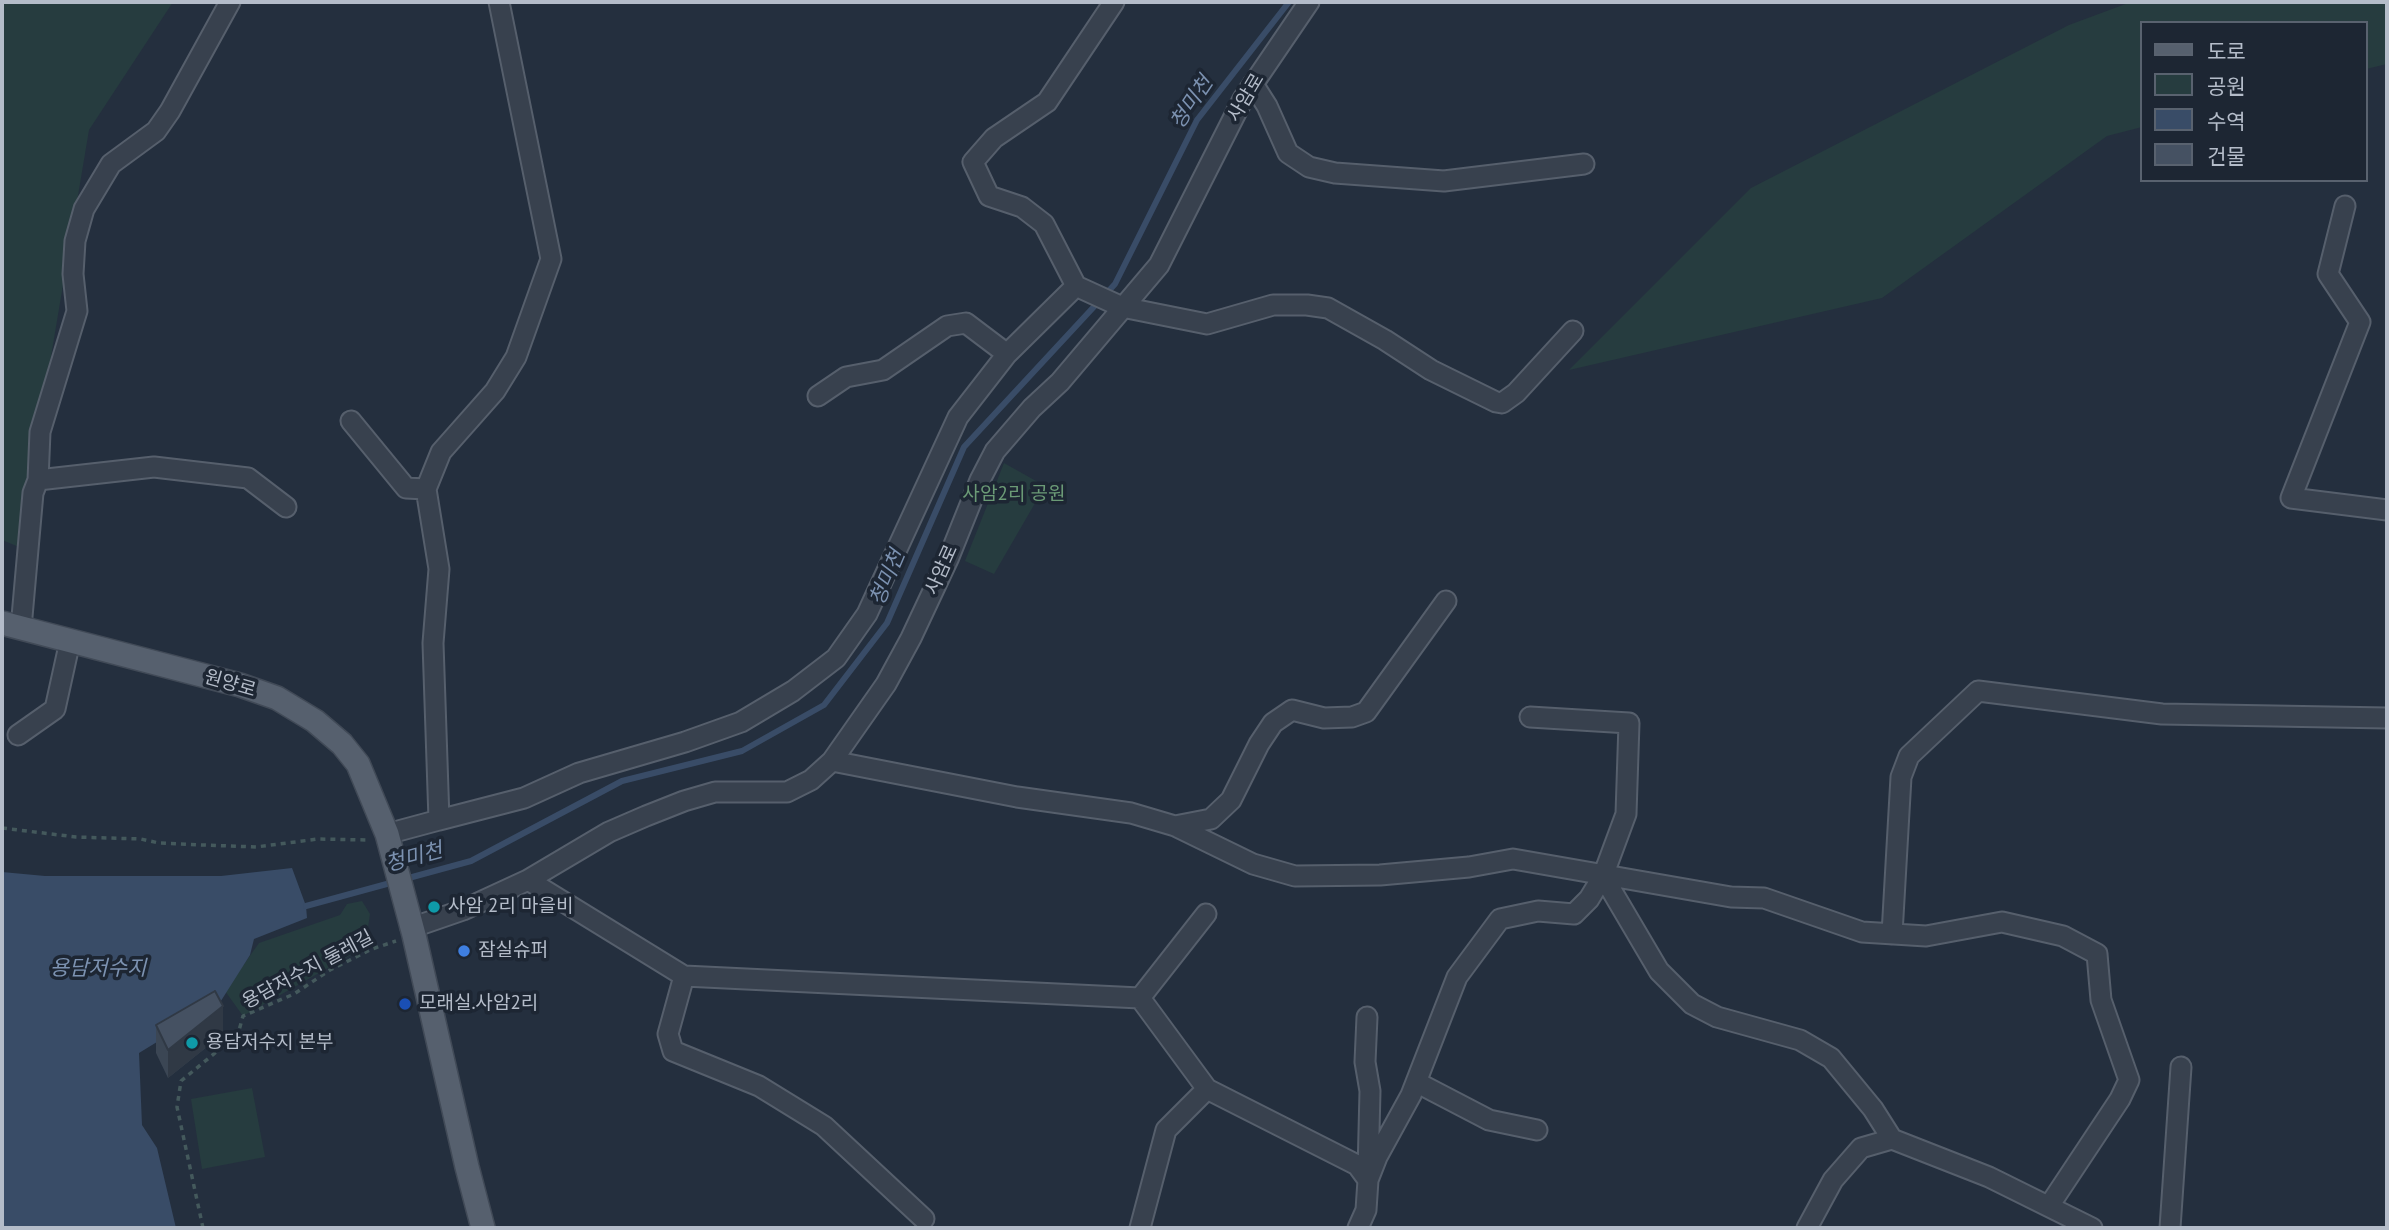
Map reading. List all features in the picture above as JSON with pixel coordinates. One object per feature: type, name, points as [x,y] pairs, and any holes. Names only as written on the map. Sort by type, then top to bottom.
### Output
[{"type":"main road","name":"원양로","points":[[11,626],[240,685],[277,698],[306,715],[342,744],[358,764],[388,837],[411,926]]},
{"type":"main road","points":[[411,926],[483,1228]]},
{"type":"street","points":[[11,626],[33,493],[38,480],[40,432],[77,312],[75,241],[84,208],[111,163],[156,131],[170,111],[230,2]]},
{"type":"street","points":[[439,820],[433,643],[439,569],[426,489],[441,452],[495,391],[516,357],[551,259],[499,2]]},
{"type":"street","points":[[1114,2],[1047,102],[994,138],[973,162],[989,196],[1022,207],[1044,224],[1076,286],[1122,307],[1207,324],[1273,304],[1328,308],[1431,370],[1502,403],[1516,393],[1573,331]]},
{"type":"street","name":"사암로","points":[[411,926],[463,910],[528,880],[609,832],[684,801],[715,792],[788,792],[811,780],[832,761],[886,684],[911,638],[995,451],[1032,408],[1060,382],[1159,265],[1253,84],[1309,2]]},
{"type":"street","points":[[1253,84],[1267,106],[1288,153],[1309,167],[1335,173],[1444,181],[1584,164]]},
{"type":"street","points":[[2345,206],[2328,274],[2360,321],[2291,498],[2387,510]]},
{"type":"street","points":[[388,837],[439,820],[524,798],[579,773],[674,746],[741,722],[793,691],[836,658],[867,614],[958,417],[1007,354],[1076,286]]},
{"type":"street","points":[[818,396],[846,377],[883,370],[947,326],[966,323],[1007,354]]},
{"type":"street","points":[[351,421],[406,488],[426,489]]},
{"type":"street","points":[[38,480],[154,467],[248,478],[286,507]]},
{"type":"street","points":[[1175,826],[1211,819],[1231,800],[1259,744],[1273,723],[1292,709],[1324,718],[1352,717],[1366,712],[1446,601]]},
{"type":"street","points":[[18,736],[55,709],[70,641]]},
{"type":"street","points":[[1892,934],[1901,777],[1909,756],[1978,691],[2162,714],[2387,718]]},
{"type":"street","points":[[1368,1180],[1416,1082],[1457,976],[1500,919],[1538,911],[1574,914],[1590,899],[1603,876],[1626,814],[1629,723],[1530,717]]},
{"type":"street","points":[[832,761],[1017,797],[1131,813],[1175,826],[1253,864],[1295,876],[1380,875],[1469,867],[1513,859],[1731,897],[1764,898],[1862,932],[1926,936],[2001,922],[2063,936],[2097,954],[2101,1000],[2129,1080],[2120,1099],[2049,1206]]},
{"type":"street","points":[[1603,876],[1659,971],[1692,1004],[1717,1017],[1800,1040],[1831,1058],[1873,1109],[1892,1139],[1989,1177],[2092,1228]]},
{"type":"street","points":[[528,880],[684,976],[1140,998]]},
{"type":"street","points":[[1140,998],[1206,914]]},
{"type":"street","points":[[684,976],[668,1034],[673,1051],[759,1086],[824,1126],[924,1219]]},
{"type":"street","points":[[1140,998],[1207,1089],[1357,1165],[1368,1180]]},
{"type":"street","points":[[1358,1228],[1366,1210],[1368,1180],[1370,1091],[1364,1062],[1367,1017]]},
{"type":"street","points":[[2170,1228],[2181,1067]]},
{"type":"street","points":[[1416,1082],[1489,1120],[1537,1130]]},
{"type":"street","points":[[1140,1228],[1166,1130],[1207,1089]]},
{"type":"street","points":[[1807,1228],[1833,1180],[1861,1148],[1892,1139]]},
{"type":"path","points":[[2,828],[76,837],[256,847],[318,839],[388,837]]},
{"type":"path","name":"용담저수지 둘레길","points":[[203,1228],[177,1107],[181,1081],[239,1034],[243,1016],[294,994],[330,970],[411,926]]},
{"type":"green space","points":[[2,2],[173,2],[89,130],[19,547],[2,540]]},
{"type":"green space","points":[[2131,2],[2387,2],[2387,64],[2368,69],[2368,21],[2140,21],[2140,128],[2107,136],[1882,298],[1569,370],[1751,188],[2069,25]]},
{"type":"green space","name":"사암2리 공원","points":[[1004,463],[1045,486],[994,574],[965,561]]},
{"type":"green space","points":[[362,901],[370,914],[365,947],[243,1016],[225,991],[259,943],[340,915],[347,904]]},
{"type":"green space","points":[[252,1088],[265,1157],[202,1169],[191,1099]]},
{"type":"water","name":"용담저수지","points":[[292,868],[306,906],[307,918],[254,939],[250,955],[219,1004],[139,1053],[142,1125],[157,1148],[176,1228],[2,1228],[2,872],[45,876],[221,876]]},
{"type":"building","points":[[215,991],[223,1006],[168,1050],[156,1025]]},
{"type":"waterway","name":"청미천","points":[[306,906],[471,861],[622,781],[742,751],[824,705],[887,623],[964,447],[1115,284],[1197,120],[1289,2]]},
{"type":"place","name":"사암 2리 마을비","points":[[434,907]]},
{"type":"place","name":"잠실슈퍼","points":[[464,951]]},
{"type":"place","name":"모래실.사암2리","points":[[405,1004]]},
{"type":"place","name":"용담저수지 본부","points":[[192,1043]]}]
